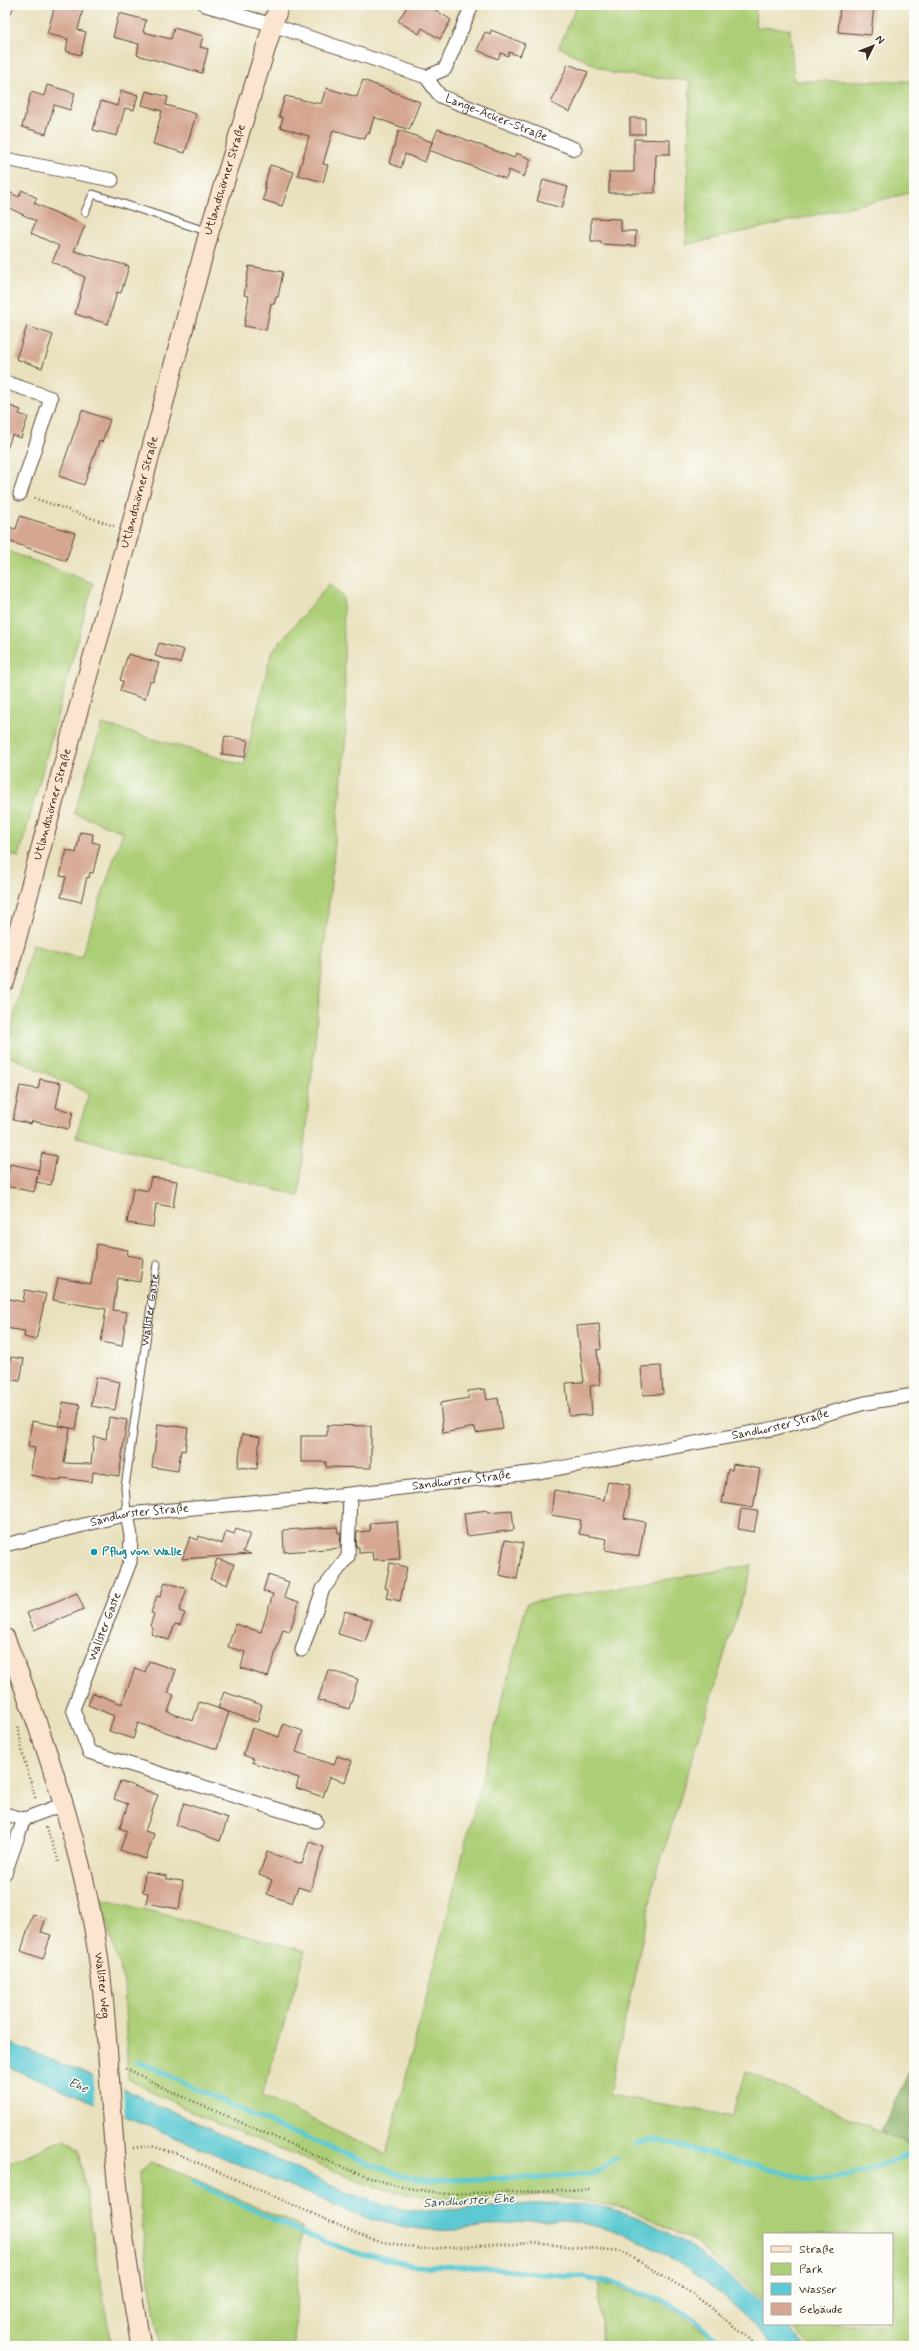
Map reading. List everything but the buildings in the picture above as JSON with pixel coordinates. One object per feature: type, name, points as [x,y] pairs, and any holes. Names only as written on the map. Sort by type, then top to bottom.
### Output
[{"type":"street","points":[[5,9],[7,5]]},
{"type":"street","points":[[205,5],[273,25],[426,77],[445,69],[472,5]]},
{"type":"street","name":"Utlandshörner Straße","points":[[5,982],[88,674],[130,530],[209,232],[279,5]]},
{"type":"street","name":"Lange-Äcker-Straße","points":[[426,77],[440,96],[574,149]]},
{"type":"street","points":[[5,159],[112,180]]},
{"type":"street","points":[[5,382],[50,398],[20,494]]},
{"type":"street","name":"Sandhorster Straße","points":[[5,1545],[127,1514],[350,1494],[538,1472],[776,1428],[865,1403],[914,1395]]},
{"type":"street","points":[[302,1650],[323,1589],[348,1556],[350,1494]]},
{"type":"street","name":"Wallster Gaste","points":[[127,1514],[131,1536],[130,1562],[74,1709],[89,1752],[316,1821]]},
{"type":"street","name":"Wallster Weg","points":[[5,1638],[33,1708],[64,1804],[91,1909],[101,1983],[114,2149],[127,2270],[141,2346]]},
{"type":"street","points":[[5,1814],[24,1819],[64,1804]]},
{"type":"street","points":[[5,1873],[24,1819]]},
{"type":"lane","points":[[85,212],[93,194],[209,232]]},
{"type":"lane","name":"Wallster Gaste","points":[[127,1514],[125,1487],[157,1264]]},
{"type":"path","points":[[20,494],[116,527],[130,530]]},
{"type":"path","points":[[17,1723],[24,1760],[40,1813]]},
{"type":"path","points":[[107,2053],[124,2067],[168,2090],[374,2180],[424,2192],[446,2194],[591,2189]]},
{"type":"path","points":[[114,2149],[131,2149],[151,2146],[176,2153],[372,2240],[422,2249],[532,2243],[622,2251],[693,2294],[746,2335],[756,2346]]},
{"type":"green space","points":[[577,5],[756,5],[755,27],[790,29],[794,81],[914,81],[914,192],[686,245],[690,81],[611,73],[559,47]]},
{"type":"green space","points":[[5,550],[93,583],[19,857],[5,853]]},
{"type":"green space","points":[[330,583],[343,597],[346,736],[299,1196],[76,1137],[89,1093],[5,1054],[32,945],[81,957],[123,832],[74,813],[102,724],[244,765],[271,653]]},
{"type":"green space","points":[[752,1565],[655,1880],[609,2095],[733,2116],[745,2071],[914,2146],[914,2346],[810,2346],[790,2325],[893,2325],[893,2233],[763,2233],[763,2300],[694,2242],[630,2209],[549,2194],[459,2202],[377,2188],[201,2117],[128,2079],[124,1984],[100,1898],[306,1951],[262,2096],[386,2154],[527,1603]]},
{"type":"green space","points":[[914,2061],[914,2146],[881,2131]]},
{"type":"green space","points":[[64,2139],[79,2150],[107,2320],[113,2346],[5,2346],[5,2165]]},
{"type":"green space","points":[[151,2162],[195,2179],[301,2227],[294,2346],[160,2346],[146,2260],[140,2195],[139,2173]]},
{"type":"green space","points":[[598,2281],[660,2302],[709,2335],[719,2346],[602,2346]]},
{"type":"water","name":"Ehe","points":[[5,2041],[128,2091],[350,2194],[400,2208],[441,2210],[557,2203],[602,2207],[625,2213],[668,2233],[708,2260],[763,2303],[763,2325],[786,2325],[805,2346],[773,2346],[751,2322],[701,2279],[673,2260],[644,2244],[614,2232],[582,2223],[549,2220],[514,2222],[456,2230],[432,2230],[397,2225],[363,2217],[5,2065]]},
{"type":"pier","points":[[92,2074],[123,2087],[125,2116],[95,2104]]},
{"type":"waterway","points":[[138,2061],[269,2123],[401,2176],[440,2180],[567,2177],[595,2172],[617,2159]]},
{"type":"waterway","points":[[635,2144],[650,2140],[662,2141],[812,2181],[852,2175],[914,2152]]},
{"type":"waterway","points":[[194,2182],[309,2236],[354,2252],[416,2266],[469,2267],[584,2277],[611,2282],[666,2302],[696,2321],[723,2346]]},
{"type":"place","name":"Pflug von Walle","points":[[94,1552]]},
{"type":"water label","name":"Sandhorster Ehe","points":[[469,2201]]}]
